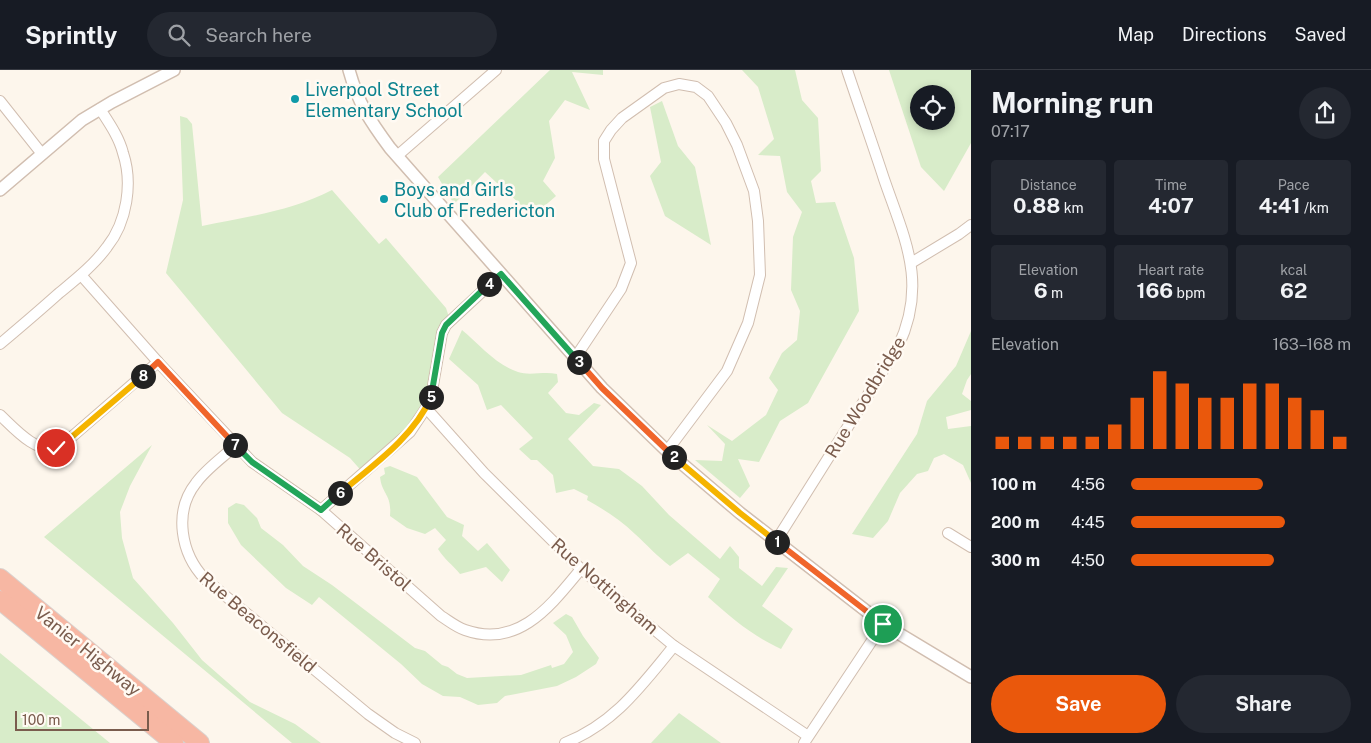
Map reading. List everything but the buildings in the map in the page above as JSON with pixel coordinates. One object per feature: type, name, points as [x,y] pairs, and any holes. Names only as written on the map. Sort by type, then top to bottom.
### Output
[{"type":"highway","name":"Vanier Highway","points":[[0,578],[200,743]]},
{"type":"highway","name":"Vanier Highway","points":[[0,600],[174,743]]},
{"type":"street","points":[[0,190],[82,120],[174,70]]},
{"type":"street","points":[[349,70],[354,88],[368,119],[397,156],[602,388],[667,451],[740,513],[883,624],[971,677]]},
{"type":"street","points":[[478,70],[486,79]]},
{"type":"street","points":[[397,156],[496,70]]},
{"type":"street","name":"Rue Woodbridge","points":[[776,541],[898,348],[911,312],[913,287],[911,263],[902,228],[847,70]]},
{"type":"street","points":[[575,358],[621,289],[631,263],[604,159],[604,141],[622,118],[664,88],[679,84],[696,88],[708,96],[726,124],[737,145],[754,191],[758,221],[760,275],[748,323],[727,371],[667,451]]},
{"type":"street","points":[[0,101],[42,154]]},
{"type":"street","points":[[0,344],[81,275],[109,246],[121,221],[127,191],[127,173],[123,150],[100,109]]},
{"type":"street","points":[[911,263],[971,225]]},
{"type":"street","points":[[321,510],[410,432],[431,397],[442,333],[446,325],[501,274]]},
{"type":"street","name":"Rue Bristol","points":[[81,275],[158,362],[252,462],[321,510],[441,616],[464,630],[492,634],[510,632],[523,627],[547,608],[581,569]]},
{"type":"street","points":[[0,415],[34,444],[45,448],[56,448],[67,441],[158,362]]},
{"type":"street","name":"Rue Nottingham","points":[[426,408],[484,473],[581,569],[674,646],[806,740]]},
{"type":"street","name":"Rue Beaconsfield","points":[[235,446],[196,483],[188,497],[182,526],[185,546],[190,560],[205,579],[368,714],[390,730],[415,743]]},
{"type":"street","points":[[948,533],[971,547]]},
{"type":"street","points":[[806,740],[883,624]]},
{"type":"street","points":[[566,743],[592,729],[625,704],[674,646]]},
{"type":"green space","points":[[550,70],[603,70],[603,75],[572,72],[590,110],[565,100],[549,121],[555,158],[543,181],[556,196],[533,216],[485,172],[454,204],[438,177]]},
{"type":"green space","points":[[742,70],[795,70],[802,100],[818,118],[821,171],[811,181],[816,203],[835,202],[854,258],[859,311],[808,403],[780,421],[759,462],[738,459],[750,486],[740,498],[695,460],[722,461],[725,444],[707,425],[732,441],[766,415],[778,390],[769,378],[782,353],[797,340],[800,311],[791,290],[793,237],[802,212],[787,192],[780,156],[758,155],[774,139],[758,87]]},
{"type":"green space","points":[[889,70],[971,70],[971,143],[944,191],[921,167]]},
{"type":"green space","points":[[662,101],[678,146],[695,167],[711,245],[665,216],[650,176],[661,162],[650,107]]},
{"type":"green space","points":[[180,116],[187,118],[192,124],[202,226],[285,208],[332,190],[379,244],[386,238],[446,308],[450,320],[426,408],[365,475],[350,458],[282,413],[166,273],[183,200]]},
{"type":"green space","points":[[462,330],[495,359],[510,369],[532,374],[557,374],[558,382],[548,393],[566,413],[579,415],[594,403],[601,405],[568,439],[593,466],[619,469],[642,486],[669,515],[720,559],[730,546],[739,557],[739,568],[762,586],[776,567],[788,568],[762,606],[793,629],[781,649],[751,632],[708,597],[720,579],[688,553],[670,566],[624,524],[587,500],[588,496],[574,489],[556,493],[553,475],[537,460],[531,460],[519,449],[533,438],[501,405],[487,410],[478,385],[449,359]]},
{"type":"green space","points":[[971,331],[971,374],[962,394],[971,401],[971,410],[946,417],[948,429],[971,426],[971,483],[963,465],[944,454],[934,458],[928,471],[917,474],[900,493],[888,521],[873,538],[852,534],[917,434],[927,401],[956,366]]},
{"type":"green space","points":[[152,445],[130,486],[120,512],[122,538],[133,578],[173,623],[202,660],[250,702],[295,724],[321,743],[292,743],[44,537]]},
{"type":"green space","points":[[390,466],[417,477],[447,517],[464,525],[462,536],[478,551],[487,543],[510,570],[502,582],[486,567],[460,574],[438,549],[446,540],[435,528],[425,534],[407,528],[390,516],[390,503],[380,477],[385,474],[384,468]]},
{"type":"green space","points":[[236,503],[244,505],[257,518],[261,528],[283,545],[303,566],[332,585],[415,648],[425,651],[457,674],[467,678],[521,675],[551,665],[552,668],[564,664],[573,652],[566,635],[553,623],[566,614],[572,617],[599,658],[596,664],[557,686],[505,696],[497,703],[478,705],[460,697],[443,696],[422,684],[401,664],[319,597],[312,605],[286,588],[241,545],[228,523],[228,508]]},
{"type":"green space","points":[[0,653],[110,743],[0,743]]},
{"type":"green space","points":[[679,713],[721,743],[651,743]]},
{"type":"place","name":"Liverpool Street Elementary School","points":[[295,99]]},
{"type":"place","name":"Boys and Girls Club of Fredericton","points":[[384,199]]},
{"type":"route","points":[[56,448],[67,441],[158,362],[252,462],[321,510],[410,432],[431,397],[442,333],[446,325],[501,274],[602,388],[667,451],[740,513],[883,624]]}]
